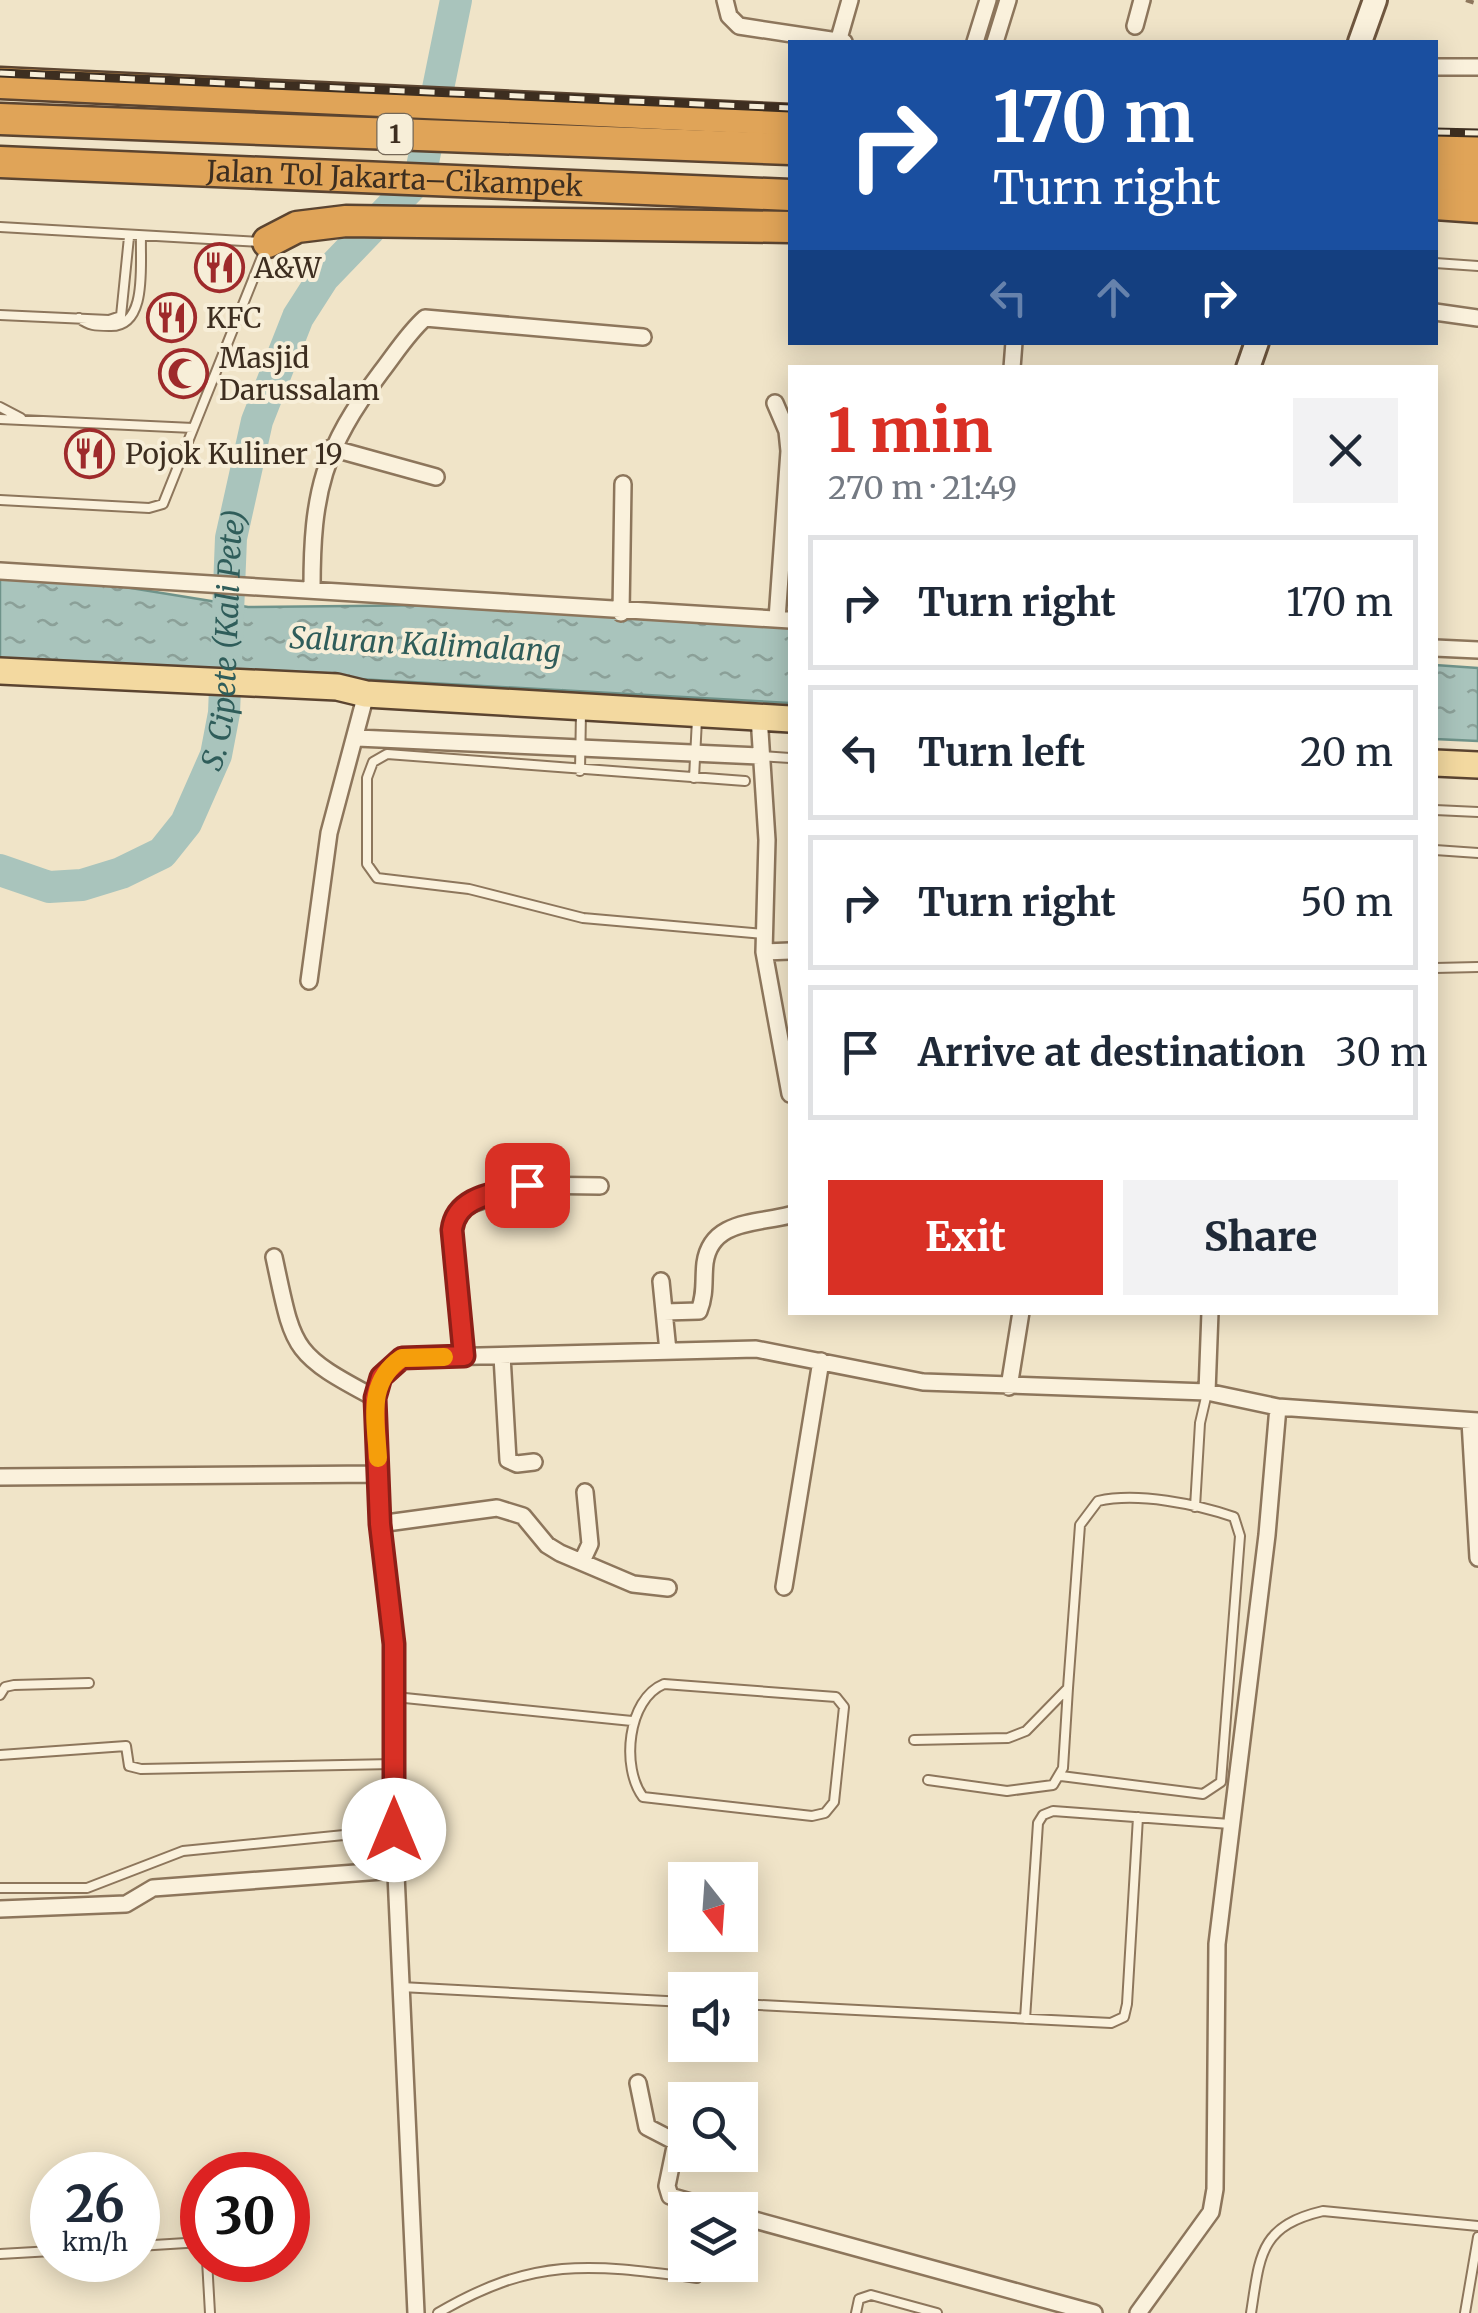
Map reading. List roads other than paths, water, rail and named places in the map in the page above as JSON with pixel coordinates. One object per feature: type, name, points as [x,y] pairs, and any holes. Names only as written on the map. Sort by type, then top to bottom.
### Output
[{"type":"highway","name":"1","points":[[0,83],[788,120]]},
{"type":"highway","name":"1","points":[[0,119],[788,150]]},
{"type":"highway","name":"1","points":[[0,148],[788,177]]},
{"type":"highway","points":[[1438,150],[1478,152]]},
{"type":"highway","name":"Jalan Tol Jakarta–Cikampek","points":[[0,162],[788,195]]},
{"type":"highway","points":[[1438,179],[1478,180]]},
{"type":"highway","points":[[1438,204],[1478,207]]},
{"type":"highway","points":[[268,242],[297,228],[346,221],[788,228]]},
{"type":"highway","points":[[1438,221],[1478,223]]},
{"type":"main road","points":[[0,671],[337,687],[366,694],[788,719]]},
{"type":"main road","points":[[1438,763],[1478,765]]},
{"type":"street","points":[[725,0],[728,16],[739,26],[828,40]]},
{"type":"street","points":[[841,40],[850,0]]},
{"type":"street","points":[[977,40],[988,0]]},
{"type":"street","points":[[996,40],[1008,0]]},
{"type":"street","points":[[1135,26],[1142,0]]},
{"type":"street","points":[[1361,40],[1375,0]]},
{"type":"street","points":[[1438,68],[1478,67]]},
{"type":"street","points":[[1438,312],[1478,318]]},
{"type":"street","points":[[312,588],[312,518],[331,448],[362,398],[425,318],[643,337]]},
{"type":"street","points":[[774,404],[788,438]]},
{"type":"street","points":[[331,448],[436,477]]},
{"type":"street","points":[[621,613],[623,484]]},
{"type":"street","points":[[0,571],[312,588],[621,613],[783,620],[788,499]]},
{"type":"street","points":[[1438,648],[1478,650]]},
{"type":"street","points":[[310,981],[330,833],[366,694]]},
{"type":"street","points":[[759,716],[758,756],[766,840],[764,952],[788,1083]]},
{"type":"street","points":[[357,738],[758,756]]},
{"type":"street","points":[[764,952],[788,950]]},
{"type":"street","points":[[464,1356],[452,1230],[460,1208],[527,1185],[600,1186]]},
{"type":"street","points":[[664,1312],[699,1310],[706,1291],[705,1262],[720,1235],[741,1224],[788,1215]]},
{"type":"street","points":[[274,1257],[288,1326],[299,1348],[314,1366],[375,1398]]},
{"type":"street","points":[[661,1281],[668,1351]]},
{"type":"street","points":[[1009,1386],[1021,1315]]},
{"type":"street","points":[[1207,1392],[1210,1315]]},
{"type":"street","points":[[416,2313],[394,1830],[395,1697],[380,1524],[375,1398],[381,1377],[402,1358],[756,1349],[922,1382],[1207,1392],[1278,1407],[1474,1421],[1478,1558]]},
{"type":"street","points":[[502,1356],[508,1460],[517,1464],[534,1462]]},
{"type":"street","points":[[784,1587],[821,1361]]},
{"type":"street","points":[[1138,2313],[1211,2212],[1218,2162],[1214,2079],[1217,1944],[1268,1535],[1278,1407]]},
{"type":"street","points":[[0,1476],[378,1474]]},
{"type":"street","points":[[583,1559],[590,1544],[586,1492]]},
{"type":"street","points":[[380,1524],[497,1508],[513,1511],[523,1516],[547,1545],[634,1584],[668,1588]]},
{"type":"street","points":[[0,1910],[126,1904],[152,1888],[396,1870]]},
{"type":"street","points":[[638,2083],[647,2126],[676,2142],[669,2192]]},
{"type":"street","points":[[758,2221],[1094,2313]]},
{"type":"lane","points":[[0,227],[141,238],[268,242],[162,504],[156,507],[0,500]]},
{"type":"lane","points":[[0,315],[121,316],[129,237]]},
{"type":"lane","points":[[78,318],[88,326],[121,326],[128,321],[139,297],[141,238]]},
{"type":"lane","points":[[1438,263],[1478,266]]},
{"type":"lane","points":[[0,407],[25,420]]},
{"type":"lane","points":[[0,419],[192,428]]},
{"type":"lane","points":[[580,771],[582,756],[577,746],[581,708]]},
{"type":"lane","points":[[694,778],[697,714]]},
{"type":"lane","points":[[745,781],[388,754],[373,762],[367,778],[367,864],[377,878],[468,889],[583,918],[764,934]]},
{"type":"lane","points":[[758,756],[788,758]]},
{"type":"lane","points":[[1438,810],[1478,812]]},
{"type":"lane","points":[[1438,850],[1478,853]]},
{"type":"lane","points":[[1438,968],[1478,968]]},
{"type":"lane","points":[[1195,1507],[1200,1423],[1207,1392]]},
{"type":"lane","points":[[928,1780],[1007,1790],[1041,1788],[1061,1776],[1204,1794],[1221,1782],[1239,1526],[1234,1517],[1195,1507],[1112,1498],[1090,1507],[1080,1524],[1061,1776]]},
{"type":"lane","points":[[0,1695],[5,1687],[14,1685],[89,1682]]},
{"type":"lane","points":[[664,1684],[836,1697],[844,1707],[834,1802],[825,1813],[812,1816],[652,1802],[634,1786],[632,1721],[653,1688],[664,1684]]},
{"type":"lane","points":[[914,1740],[1008,1738],[1026,1731],[1068,1688]]},
{"type":"lane","points":[[395,1697],[632,1721]]},
{"type":"lane","points":[[0,1755],[126,1746],[130,1766],[140,1769],[394,1764]]},
{"type":"lane","points":[[1025,2019],[1043,1814],[1053,1811],[1230,1824]]},
{"type":"lane","points":[[758,2005],[1111,2023],[1124,2017],[1138,1817]]},
{"type":"lane","points":[[0,1888],[88,1888],[183,1851],[394,1830]]},
{"type":"lane","points":[[401,1987],[668,2001]]},
{"type":"lane","points":[[1251,2313],[1260,2255],[1270,2236],[1303,2216],[1323,2211],[1478,2226]]},
{"type":"lane","points":[[1465,2313],[1478,2237]]},
{"type":"lane","points":[[0,2254],[30,2252]]},
{"type":"lane","points":[[438,2313],[520,2273],[575,2264],[668,2275]]},
{"type":"lane","points":[[208,2282],[210,2313]]},
{"type":"lane","points":[[856,2313],[859,2299],[871,2295],[937,2313]]},
{"type":"water","name":"Saluran Kalimalang","points":[[0,578],[100,583],[248,607],[444,605],[788,627],[788,703],[0,659]]},
{"type":"water","points":[[1438,665],[1478,668],[1478,741],[1438,739]]},
{"type":"waterway","name":"S. Cipete (Kali Pete)","points":[[0,870],[49,887],[82,885],[121,873],[162,853],[186,823],[216,755],[224,713],[231,538],[257,421],[298,317],[323,278],[420,177],[456,0]]},
{"type":"railway","points":[[0,73],[788,108]]},
{"type":"railway","points":[[1438,132],[1478,133]]},
{"type":"place","name":"A&W","points":[[219,268]]},
{"type":"place","name":"KFC","points":[[171,318]]},
{"type":"place","name":"Masjid Darussalam","points":[[184,374]]},
{"type":"place","name":"Pojok Kuliner 19","points":[[90,454]]}]
